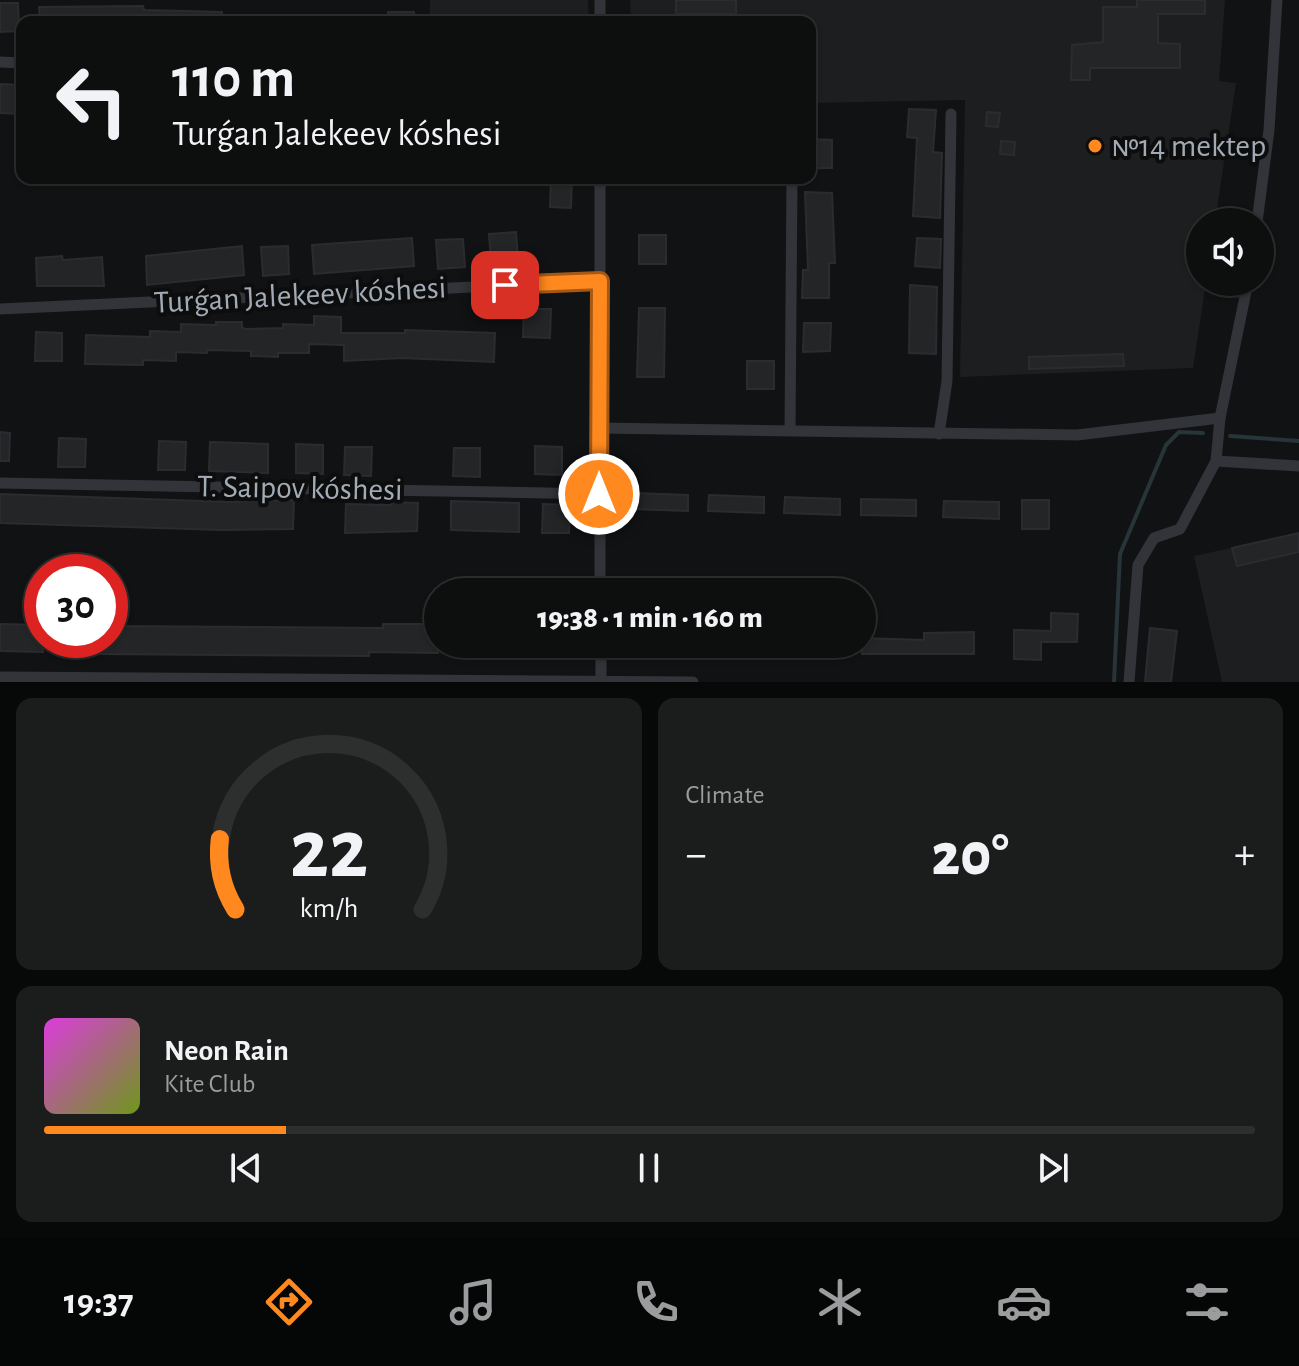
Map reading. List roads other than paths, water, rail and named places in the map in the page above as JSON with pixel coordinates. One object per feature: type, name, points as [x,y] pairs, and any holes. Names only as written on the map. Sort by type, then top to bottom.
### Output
[{"type":"street","points":[[1259,208],[1269,130],[1277,0]]},
{"type":"street","points":[[939,434],[947,381],[951,114]]},
{"type":"street","points":[[600,184],[600,578]]},
{"type":"street","points":[[790,429],[792,184]]},
{"type":"street","name":"Turǵan Jalekeev kóshesi","points":[[0,309],[600,281]]},
{"type":"street","points":[[1129,682],[1138,565],[1154,538],[1180,529],[1216,461],[1220,418],[1245,296]]},
{"type":"street","points":[[599,428],[1077,435],[1220,418]]},
{"type":"street","points":[[1216,461],[1299,466]]},
{"type":"street","name":"T. Saipov kóshesi","points":[[0,483],[599,494]]},
{"type":"street","points":[[601,658],[601,681]]},
{"type":"street","points":[[0,677],[693,682]]},
{"type":"waterway","points":[[1114,682],[1120,554],[1166,445],[1179,432],[1203,433]]},
{"type":"waterway","points":[[1230,436],[1299,441]]},
{"type":"place","name":"№14 mektep","points":[[1095,146]]}]
